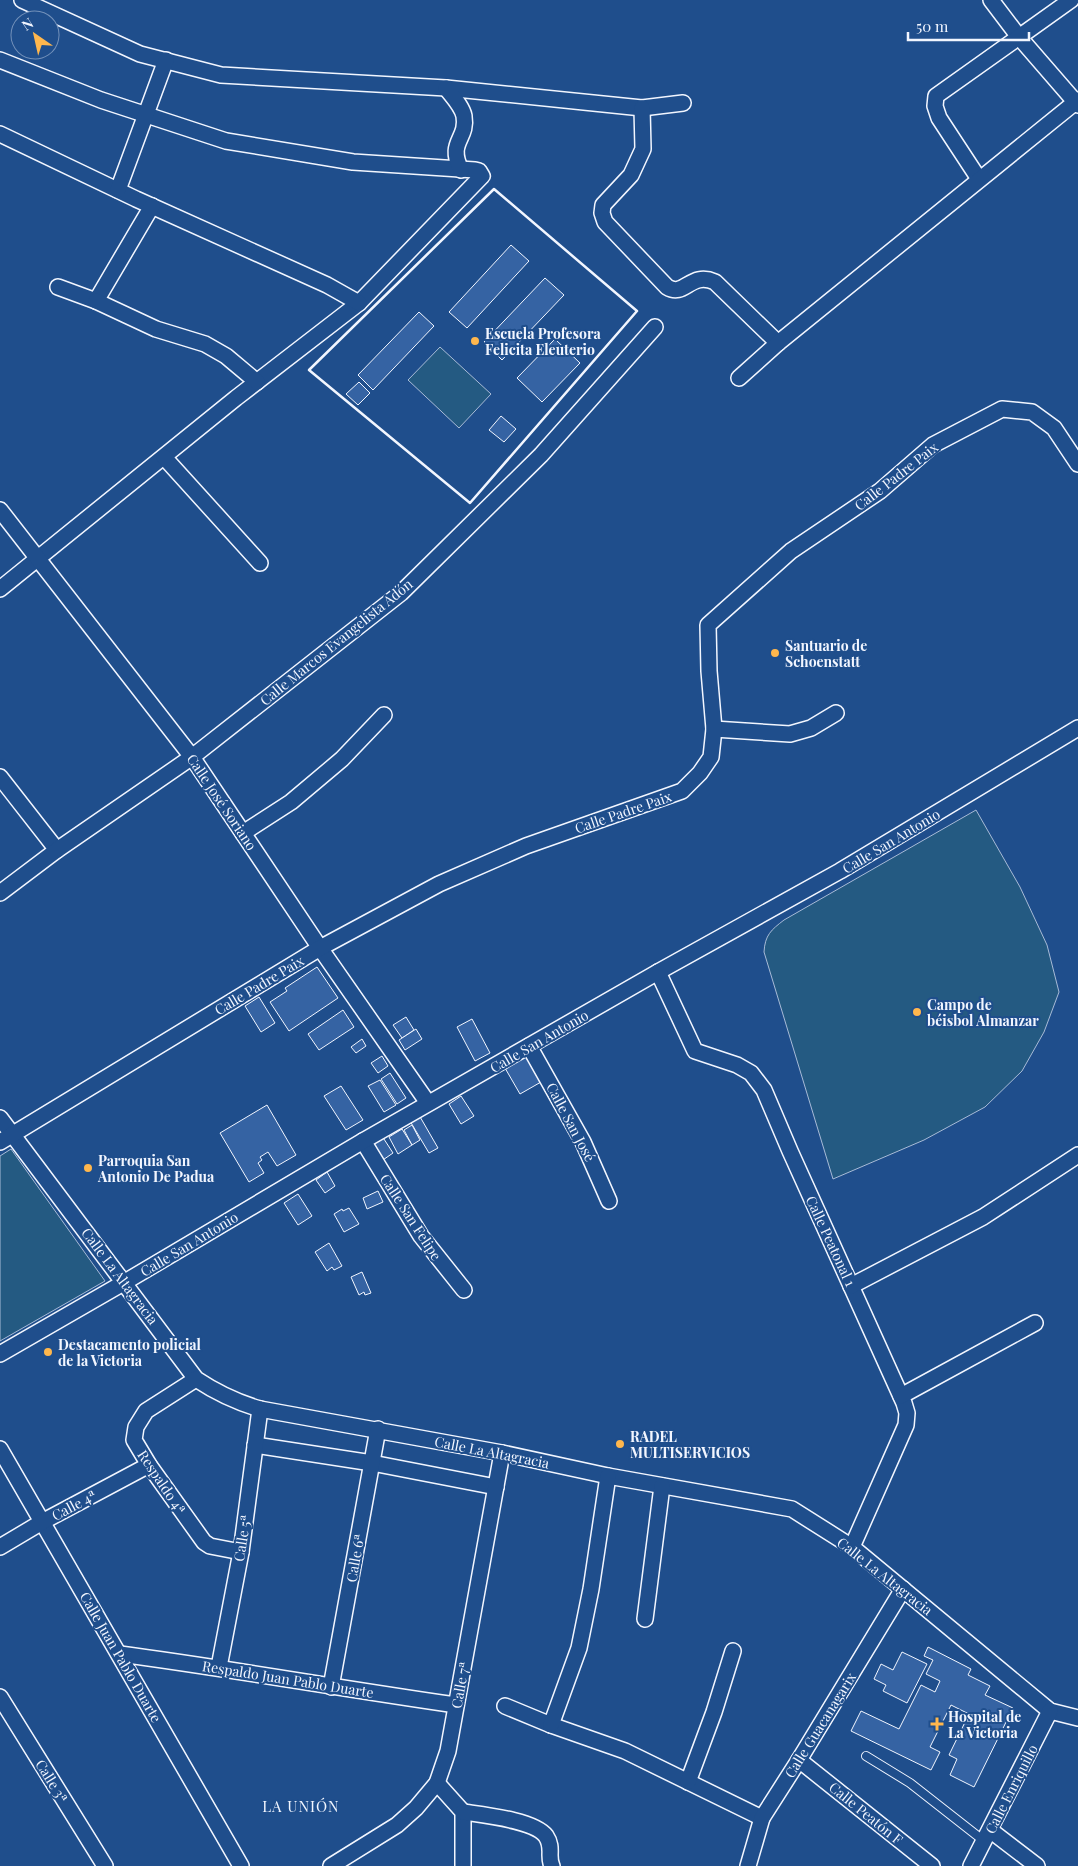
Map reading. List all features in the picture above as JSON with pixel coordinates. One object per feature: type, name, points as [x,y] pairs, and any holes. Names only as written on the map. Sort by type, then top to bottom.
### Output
[{"type":"street","points":[[22,0],[140,54],[221,75],[446,88],[642,108],[683,102]]},
{"type":"street","points":[[739,378],[778,343],[979,179],[1077,102],[1019,37],[992,0]]},
{"type":"street","points":[[979,179],[939,118],[935,106],[936,96],[1071,0]]},
{"type":"street","points":[[0,60],[101,100],[226,141],[354,162],[479,171],[482,177],[359,303],[257,382],[0,589]]},
{"type":"street","points":[[118,190],[144,114],[166,60]]},
{"type":"street","points":[[446,88],[456,100],[464,115],[463,132],[455,147],[456,160],[460,170]]},
{"type":"street","points":[[642,108],[643,149],[631,175],[603,205],[602,213],[605,222],[667,287],[677,291],[698,279],[707,278],[715,282],[778,343]]},
{"type":"street","points":[[0,134],[152,206],[327,285],[359,303]]},
{"type":"street","points":[[96,301],[152,206]]},
{"type":"street","points":[[58,287],[96,301],[156,329],[205,344],[226,356],[257,382]]},
{"type":"street","name":"Calle Marcos Evangelista Adón","points":[[0,893],[57,850],[192,757],[400,593],[542,455],[655,327]]},
{"type":"street","name":"Calle Padre Paix","points":[[7,1138],[320,948],[439,884],[526,846],[682,791],[700,773],[711,757],[714,729],[709,671],[708,625],[791,551],[880,491],[933,445],[1002,409],[1032,412],[1054,428],[1078,464]]},
{"type":"street","points":[[164,457],[260,563]]},
{"type":"street","name":"Calle José Soriano","points":[[0,510],[192,757],[320,948],[428,1103]]},
{"type":"street","points":[[714,729],[790,734],[811,728],[836,713]]},
{"type":"street","points":[[243,833],[290,802],[342,759],[384,716]]},
{"type":"street","name":"Calle San Antonio","points":[[0,1354],[363,1140],[840,871],[1078,728]]},
{"type":"street","points":[[0,777],[57,850]]},
{"type":"street","name":"Calle Peatonal 1","points":[[658,972],[695,1051],[737,1065],[751,1073],[764,1090],[901,1396],[907,1414],[906,1425],[852,1546]]},
{"type":"street","name":"Calle San José","points":[[529,1046],[583,1142],[609,1201]]},
{"type":"street","name":"Calle La Altagracia","points":[[0,1118],[7,1138],[125,1282],[196,1379],[218,1393],[236,1402],[260,1409],[502,1452],[608,1476],[792,1509],[852,1546],[1050,1711]]},
{"type":"street","name":"Calle San Felipe","points":[[363,1140],[421,1236],[464,1290]]},
{"type":"street","points":[[851,1286],[982,1217],[1078,1155]]},
{"type":"street","points":[[901,1396],[1035,1323]]},
{"type":"street","name":"Respaldo 4ª","points":[[196,1379],[146,1411],[136,1427],[134,1440],[149,1465],[206,1544],[241,1552]]},
{"type":"street","name":"Calle 5ª","points":[[219,1667],[241,1552],[260,1409]]},
{"type":"street","name":"Calle 6ª","points":[[331,1687],[378,1430]]},
{"type":"street","points":[[255,1445],[372,1463],[496,1487]]},
{"type":"street","name":"Calle Juan Pablo Duarte","points":[[0,1449],[241,1866]]},
{"type":"street","name":"Calle 7ª","points":[[332,1866],[397,1825],[416,1808],[437,1783],[448,1750],[502,1452]]},
{"type":"street","name":"Calle 4ª","points":[[0,1547],[42,1522],[149,1465]]},
{"type":"street","points":[[551,1725],[579,1648],[591,1589],[608,1476]]},
{"type":"street","points":[[645,1619],[662,1486]]},
{"type":"street","name":"Calle Guacanagarix","points":[[748,1866],[762,1818],[903,1589]]},
{"type":"street","points":[[688,1782],[714,1712],[733,1652]]},
{"type":"street","name":"Respaldo Juan Pablo Duarte","points":[[120,1654],[219,1667],[331,1687],[456,1705]]},
{"type":"street","name":"Calle 3ª","points":[[0,1697],[105,1866]]},
{"type":"street","points":[[505,1706],[551,1725],[626,1751],[762,1818]]},
{"type":"street","points":[[1050,1711],[1078,1718]]},
{"type":"street","name":"Calle Enriquillo","points":[[971,1866],[1050,1711]]},
{"type":"street","name":"Calle Peatón F","points":[[799,1760],[932,1866]]},
{"type":"street","points":[[437,1783],[464,1812],[510,1819],[540,1830],[546,1835],[551,1846],[550,1861],[552,1866]]},
{"type":"street","points":[[463,1866],[464,1812]]},
{"type":"street","points":[[987,1835],[1037,1866]]},
{"type":"lane","points":[[866,1756],[987,1835]]},
{"type":"shaded area","points":[[440,347],[491,394],[459,428],[408,380]]},
{"type":"shaded area","name":"Campo de béisbol Almanzar","points":[[976,810],[1020,887],[1047,945],[1059,992],[1044,1032],[1022,1071],[985,1107],[924,1140],[833,1179],[764,952],[767,937],[784,920]]},
{"type":"shaded area","points":[[11,1149],[105,1281],[0,1341],[0,1156]]},
{"type":"building","points":[[511,245],[529,261],[467,328],[449,312]]},
{"type":"building","points":[[545,278],[564,295],[502,360],[484,342]]},
{"type":"building","points":[[419,312],[434,326],[373,390],[358,375]]},
{"type":"building","points":[[555,339],[580,363],[542,402],[517,378]]},
{"type":"building","points":[[359,382],[370,393],[358,405],[346,394]]},
{"type":"building","points":[[501,416],[516,429],[504,442],[489,430]]},
{"type":"building","points":[[317,967],[338,998],[289,1031],[270,1002],[287,991],[285,988]]},
{"type":"building","points":[[259,997],[275,1023],[261,1032],[245,1006]]},
{"type":"building","points":[[343,1010],[354,1027],[319,1050],[308,1034]]},
{"type":"building","points":[[406,1017],[414,1030],[402,1038],[393,1025]]},
{"type":"building","points":[[472,1019],[490,1053],[475,1061],[457,1027]]},
{"type":"building","points":[[416,1029],[422,1039],[405,1050],[399,1040]]},
{"type":"building","points":[[362,1039],[366,1046],[356,1053],[351,1047]]},
{"type":"building","points":[[382,1056],[388,1066],[378,1073],[371,1063]]},
{"type":"building","points":[[526,1056],[541,1082],[520,1094],[505,1068]]},
{"type":"building","points":[[390,1073],[406,1098],[397,1104],[381,1079]]},
{"type":"building","points":[[380,1080],[396,1105],[384,1112],[368,1086]]},
{"type":"building","points":[[341,1086],[363,1120],[346,1130],[324,1096]]},
{"type":"building","points":[[461,1096],[474,1116],[461,1124],[449,1104]]},
{"type":"building","points":[[267,1105],[296,1155],[277,1166],[268,1152],[260,1157],[262,1160],[258,1163],[264,1173],[249,1182],[220,1133]]},
{"type":"building","points":[[419,1115],[438,1148],[429,1153],[410,1121]]},
{"type":"building","points":[[412,1125],[420,1140],[412,1145],[404,1130]]},
{"type":"building","points":[[402,1129],[412,1145],[398,1154],[389,1137]]},
{"type":"building","points":[[382,1136],[393,1153],[380,1162],[368,1144]]},
{"type":"building","points":[[327,1172],[335,1186],[325,1193],[316,1180]]},
{"type":"building","points":[[378,1191],[383,1202],[367,1209],[363,1198]]},
{"type":"building","points":[[298,1194],[312,1216],[298,1225],[284,1203]]},
{"type":"building","points":[[349,1208],[359,1224],[344,1232],[334,1214],[342,1209],[343,1211]]},
{"type":"building","points":[[329,1243],[342,1266],[334,1270],[332,1267],[327,1271],[315,1252]]},
{"type":"building","points":[[362,1272],[371,1293],[365,1295],[364,1292],[359,1295],[351,1277]]},
{"type":"building","points":[[928,1647],[971,1669],[968,1675],[990,1686],[985,1695],[1013,1708],[974,1787],[950,1775],[957,1759],[949,1755],[969,1714],[951,1705],[930,1747],[940,1752],[931,1770],[851,1731],[861,1711],[899,1729],[921,1685],[935,1692],[940,1681],[926,1674],[933,1660],[924,1656]]},
{"type":"building","points":[[902,1652],[927,1664],[907,1703],[883,1691],[886,1685],[874,1679],[881,1664],[893,1670]]},
{"type":"wall","points":[[494,189],[637,311],[470,503],[309,370],[494,189]]},
{"type":"place","name":"Escuela Profesora Felicita Eleuterio","points":[[475,341]]},
{"type":"place","name":"Santuario de Schoenstatt","points":[[775,653]]},
{"type":"place","name":"Campo de béisbol Almanzar","points":[[917,1012]]},
{"type":"place","name":"Parroquia San Antonio De Padua","points":[[88,1168]]},
{"type":"place","name":"Destacamento policial de la Victoria","points":[[48,1352]]},
{"type":"place","name":"RADEL MULTISERVICIOS","points":[[620,1444]]},
{"type":"place","name":"Hospital de La Victoria","points":[[937,1724]]},
{"type":"district","name":"LA UNIÓN","points":[[301,1806]]}]
